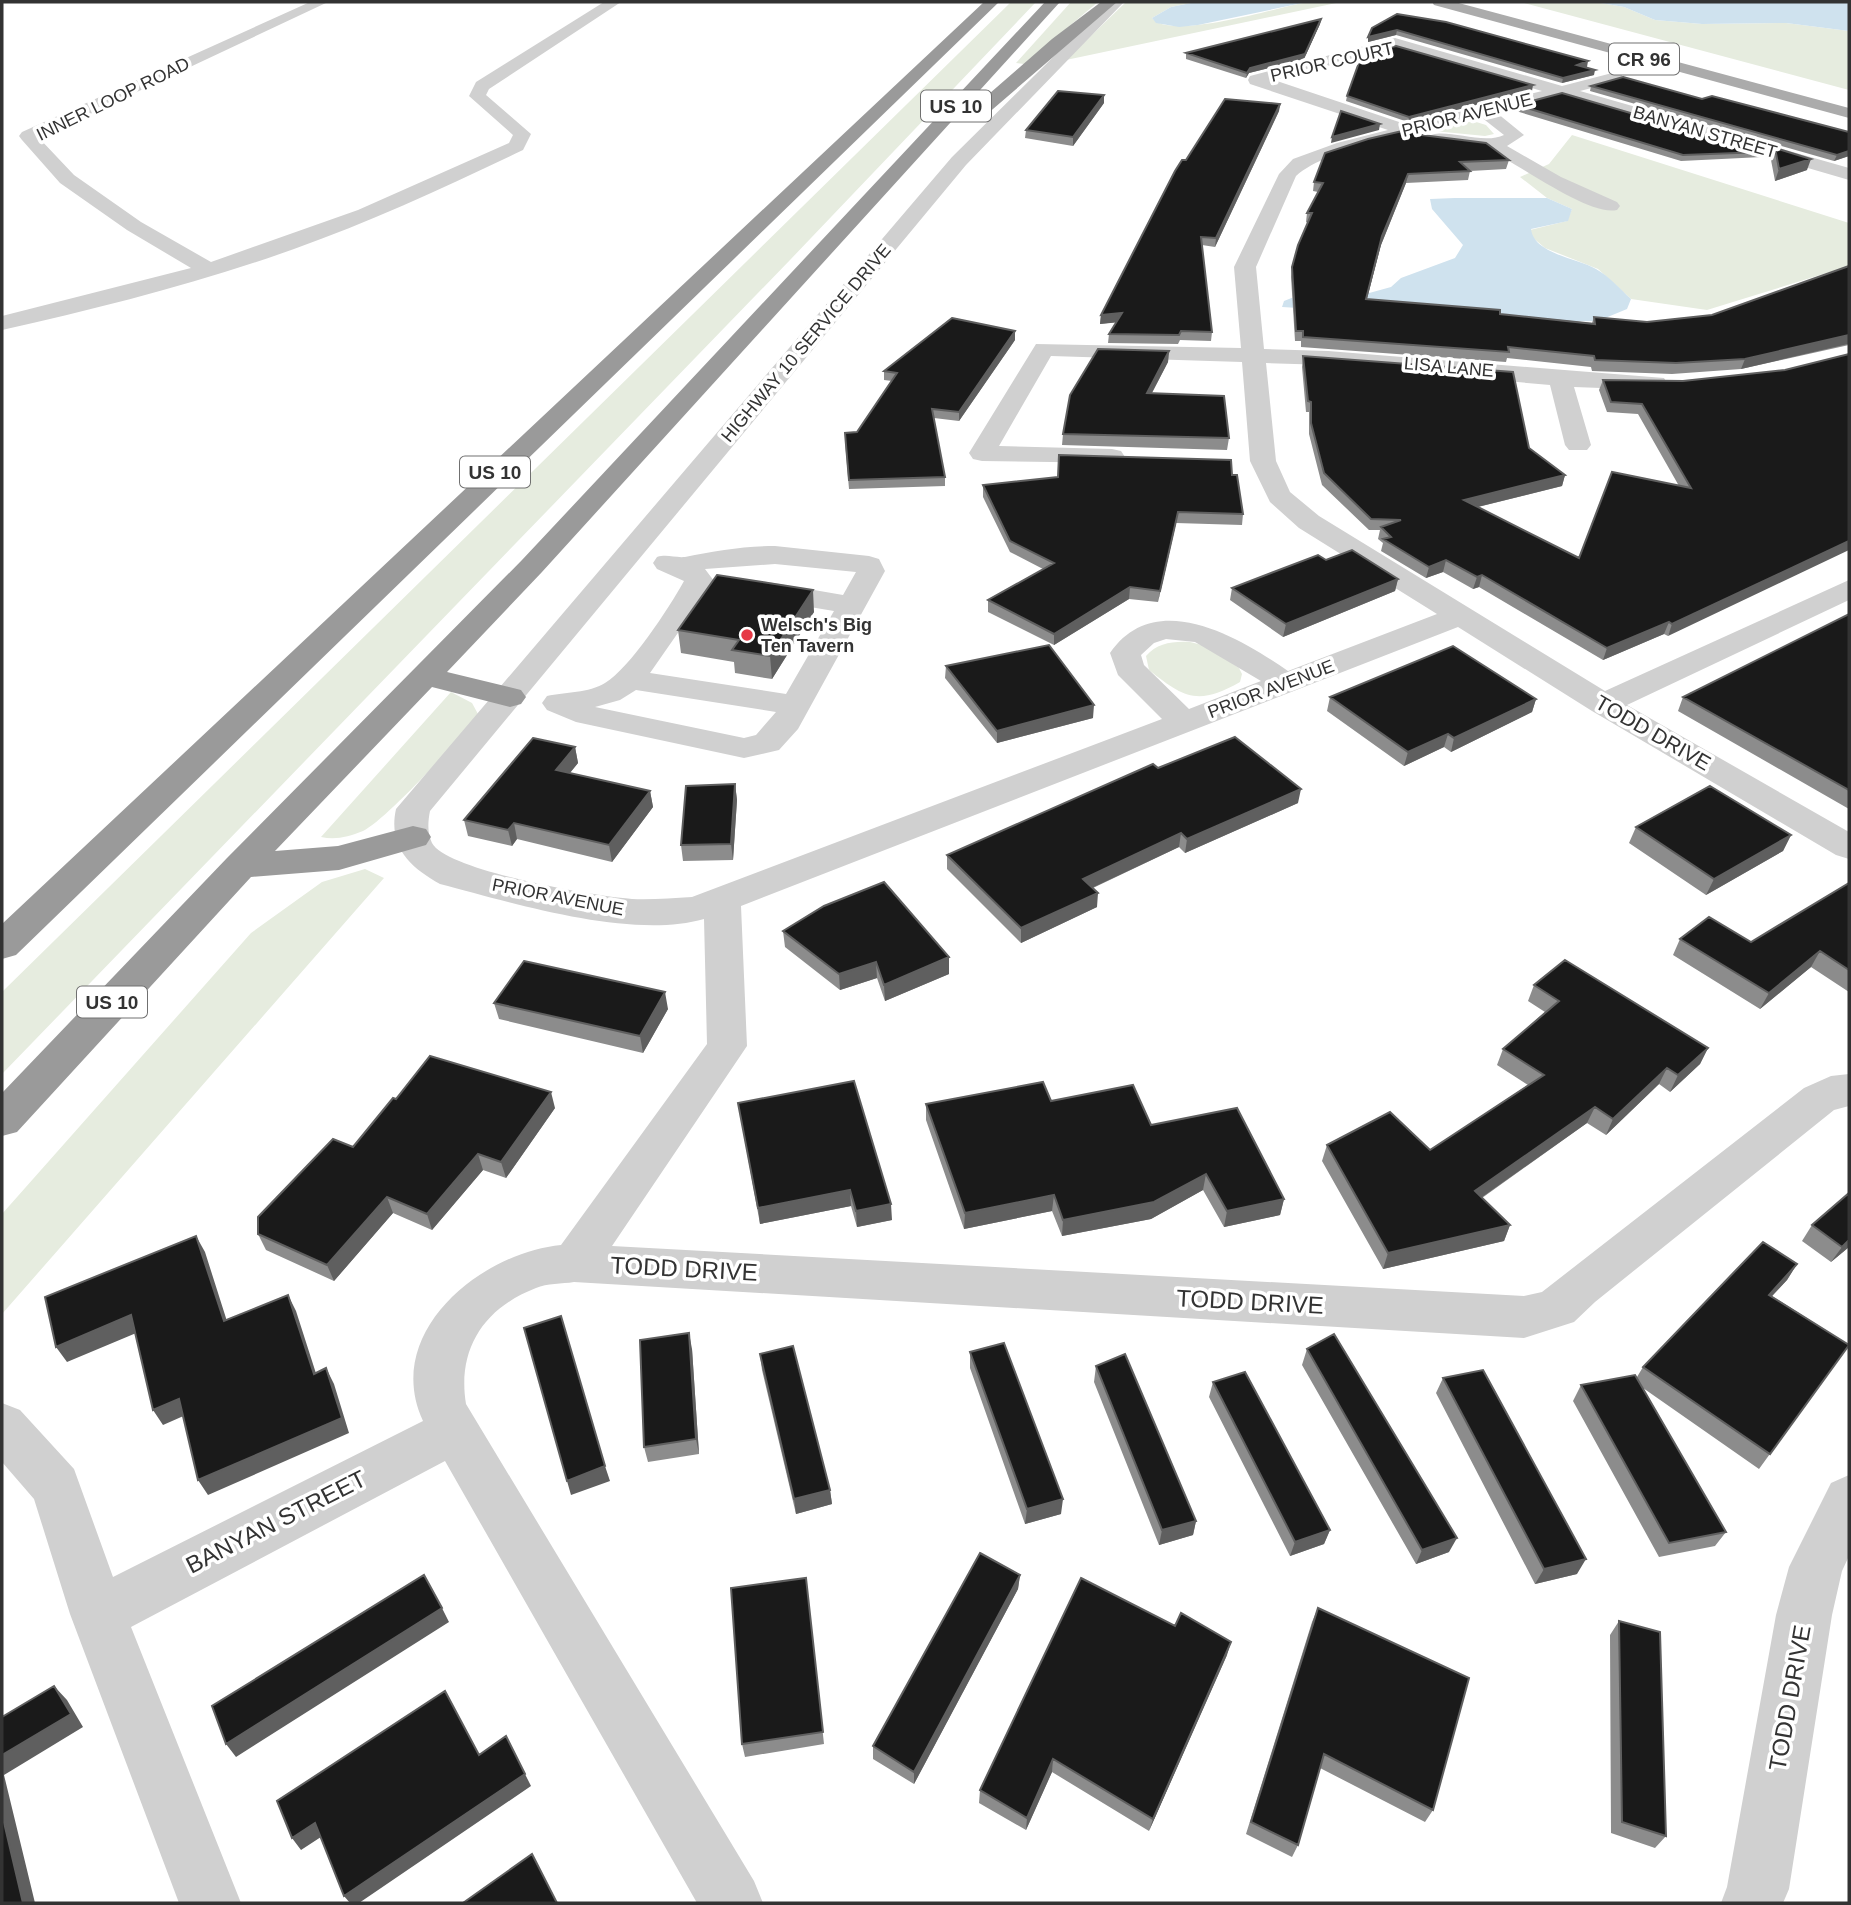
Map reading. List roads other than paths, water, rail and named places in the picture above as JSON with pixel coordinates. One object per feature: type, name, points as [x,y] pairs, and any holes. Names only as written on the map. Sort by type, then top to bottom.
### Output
[{"type":"highway","name":"US 10","points":[[2,946],[992,2]]},
{"type":"highway","name":"US 10","points":[[2,1119],[231,876],[427,676],[1053,2]]},
{"type":"highway","points":[[860,211],[1110,2]]},
{"type":"highway","points":[[900,87],[924,51],[953,16]]},
{"type":"highway","points":[[427,676],[510,697]]},
{"type":"highway","points":[[231,876],[339,858],[413,837]]},
{"type":"main road","name":"CR 96","points":[[1439,2],[1849,113]]},
{"type":"main road","name":"CR 96","points":[[1484,2],[1849,100]]},
{"type":"street","name":"INNER LOOP ROAD","points":[[209,270],[134,226],[67,179],[29,136],[321,2]]},
{"type":"street","points":[[2,323],[209,270],[287,243],[457,174],[517,146],[522,134],[477,96],[482,86],[614,2]]},
{"type":"street","name":"HIGHWAY 10 SERVICE DRIVE","points":[[510,697],[959,161],[1116,2]]},
{"type":"street","name":"PRIOR COURT","points":[[1401,132],[1256,80],[1395,43],[1560,91]]},
{"type":"street","name":"PRIOR AVENUE","points":[[1458,617],[1284,505],[1273,491],[1263,461],[1245,267],[1288,174],[1300,163],[1401,132],[1616,77]]},
{"type":"street","points":[[1038,81],[1064,84]]},
{"type":"street","name":"BANYAN STREET","points":[[1560,91],[1849,174]]},
{"type":"street","points":[[1401,132],[1490,144],[1509,141],[1515,135],[1484,111]]},
{"type":"street","points":[[11,143],[29,136]]},
{"type":"street","points":[[1490,144],[1554,181],[1610,206]]},
{"type":"street","points":[[1143,457],[982,453],[1044,349],[1254,356]]},
{"type":"street","name":"LISA LANE","points":[[1254,356],[1409,363],[1560,379],[1680,384]]},
{"type":"street","points":[[1560,379],[1578,445]]},
{"type":"street","points":[[1237,460],[1263,461]]},
{"type":"street","points":[[413,837],[410,825],[417,801],[510,697],[558,704],[587,715],[744,748],[767,743],[782,729],[871,571],[869,565],[771,552],[702,559],[692,573]]},
{"type":"street","points":[[627,555],[692,573],[852,605]]},
{"type":"street","points":[[616,687],[696,587],[692,573]]},
{"type":"street","points":[[1604,704],[1847,592]]},
{"type":"street","name":"PRIOR AVENUE","points":[[413,837],[415,846],[429,862],[453,875],[600,909],[635,912],[696,909],[722,902],[1458,617]]},
{"type":"street","name":"TODD DRIVE","points":[[1458,617],[1849,847]]},
{"type":"street","points":[[1184,722],[1129,668],[1125,653],[1134,640],[1172,629],[1208,635],[1227,643],[1285,683]]},
{"type":"street","points":[[558,704],[616,687],[795,705]]},
{"type":"street","name":"TODD DRIVE","points":[[574,1263],[727,1046],[722,902]]},
{"type":"street","name":"TODD DRIVE","points":[[732,1903],[442,1409],[438,1376],[447,1340],[469,1310],[500,1284],[536,1268],[574,1263],[1524,1317],[1557,1308],[1819,1099],[1830,1092],[1849,1090]]},
{"type":"street","points":[[2,1426],[57,1486],[98,1614],[210,1903]]},
{"type":"street","name":"BANYAN STREET","points":[[98,1614],[454,1431]]},
{"type":"street","name":"TODD DRIVE","points":[[1752,1903],[1758,1889],[1804,1615],[1816,1567],[1849,1500]]},
{"type":"water","points":[[1196,2],[1307,2],[1179,27],[1156,23],[1152,18],[1171,7]]},
{"type":"water","points":[[1595,2],[1849,2],[1849,31],[1786,23],[1702,24],[1655,20],[1624,7]]},
{"type":"water","points":[[1547,198],[1572,209],[1568,221],[1531,229],[1534,237],[1548,250],[1588,265],[1605,275],[1631,299],[1627,309],[1598,321],[1532,322],[1282,307],[1284,301],[1294,297],[1362,295],[1391,287],[1401,278],[1455,258],[1463,245],[1432,209],[1430,199]]},
{"type":"place","name":"Welsch's Big Ten Tavern","points":[[747,635]]}]
